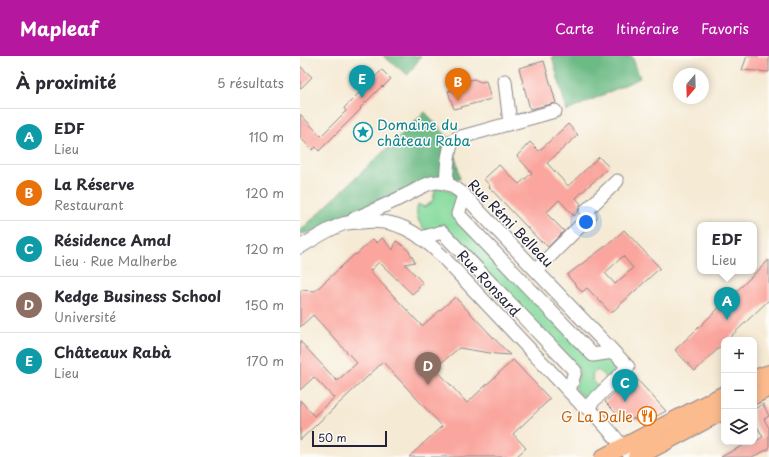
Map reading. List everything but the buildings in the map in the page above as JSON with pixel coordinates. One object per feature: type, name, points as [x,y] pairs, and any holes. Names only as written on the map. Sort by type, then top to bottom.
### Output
[{"type":"main road","points":[[757,377],[769,373]]},
{"type":"main road","points":[[757,394],[769,388]]},
{"type":"main road","points":[[603,457],[617,452],[721,396]]},
{"type":"main road","points":[[636,457],[637,452],[643,446],[716,407],[721,401]]},
{"type":"main road","points":[[636,457],[721,413]]},
{"type":"street","points":[[505,81],[510,123]]},
{"type":"street","points":[[446,183],[448,160],[454,140],[555,111]]},
{"type":"street","points":[[536,270],[590,216],[586,211],[617,181]]},
{"type":"street","name":"Rue Rémi Belleau","points":[[345,223],[432,183],[446,183],[453,186],[464,195],[628,367],[587,407]]},
{"type":"street","points":[[464,195],[458,214],[593,355],[613,352]]},
{"type":"street","points":[[389,203],[386,214],[390,223]]},
{"type":"street","name":"Rue Ronsard","points":[[300,247],[328,230],[345,223],[370,221],[390,223],[403,227],[421,238],[429,243],[441,255],[582,405],[587,407],[613,435],[619,442],[617,452],[636,457]]},
{"type":"street","points":[[421,238],[442,232],[447,237],[575,371],[569,391]]},
{"type":"green space","points":[[383,56],[421,56],[408,75]]},
{"type":"green space","points":[[552,56],[632,56],[640,78],[567,111]]},
{"type":"green space","points":[[425,112],[453,143],[460,179],[439,176],[318,231],[300,234],[300,231]]},
{"type":"green space","points":[[436,188],[448,190],[459,198],[454,214],[593,360],[608,357],[618,367],[618,371],[608,380],[598,370],[592,374],[593,382],[600,388],[588,398],[584,398],[575,388],[580,371],[441,226],[426,231],[421,225],[417,215],[418,204],[424,207],[432,202]]},
{"type":"place","name":"Châteaux Rabà","points":[[362,98]]},
{"type":"place","name":"La Réserve","points":[[458,101]]},
{"type":"place","name":"Domaine du château Raba","points":[[363,132]]},
{"type":"place","name":"EDF","points":[[727,320]]},
{"type":"place","name":"Kedge Business School","points":[[428,385]]},
{"type":"place","name":"Résidence Amal","points":[[625,402]]},
{"type":"place","name":"G La Dalle","points":[[647,416]]}]
